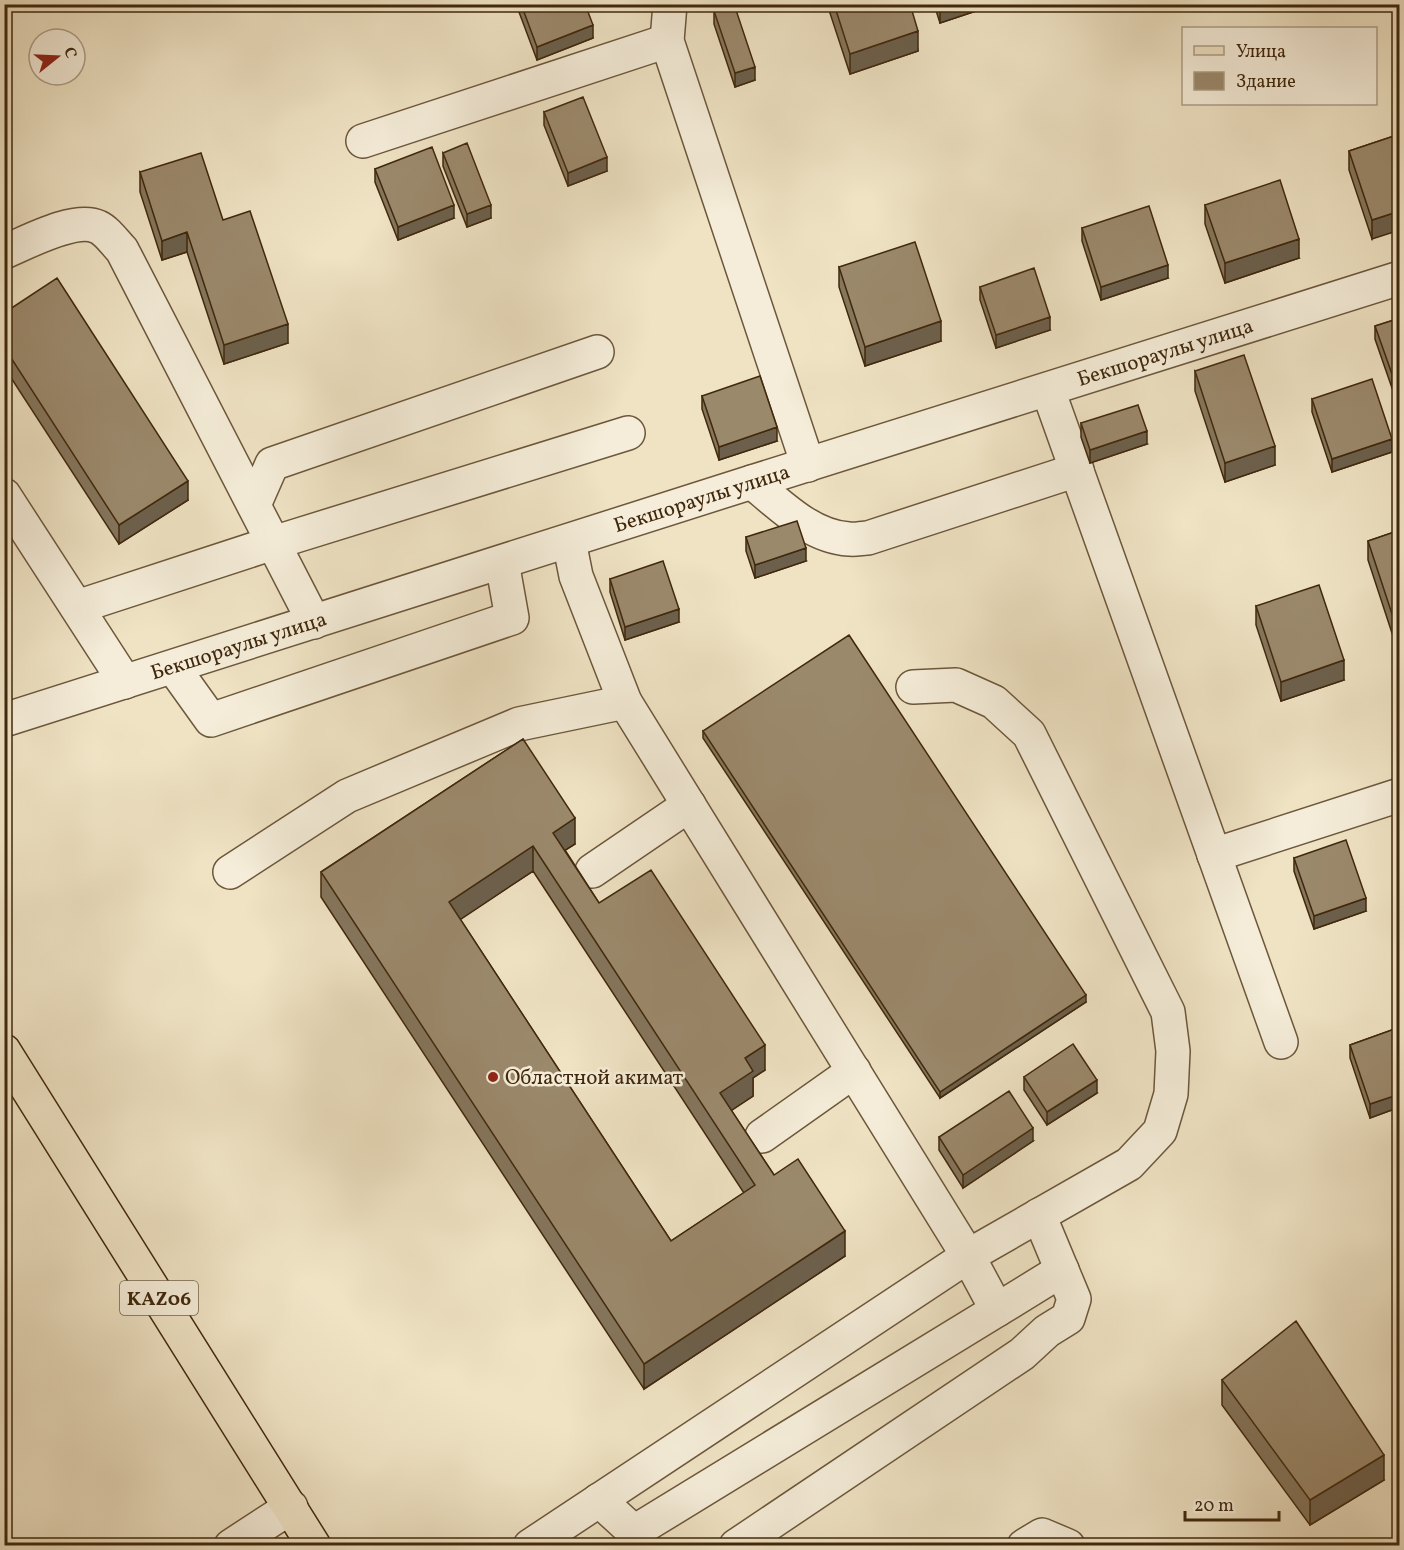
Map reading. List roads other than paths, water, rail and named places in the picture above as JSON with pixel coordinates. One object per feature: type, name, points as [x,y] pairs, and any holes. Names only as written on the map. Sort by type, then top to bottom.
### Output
[{"type":"main road","name":"KAZ06","points":[[4,1051],[314,1545]]},
{"type":"street","points":[[670,4],[667,41],[808,465]]},
{"type":"street","points":[[363,141],[667,41]]},
{"type":"street","points":[[4,252],[62,228],[81,225],[98,227],[122,250],[314,622]]},
{"type":"street","name":"Бекшораулы улица","points":[[4,720],[1400,278]]},
{"type":"street","points":[[254,505],[272,464],[597,352]]},
{"type":"street","points":[[1048,390],[1281,1042]]},
{"type":"street","points":[[76,607],[273,543],[628,433]]},
{"type":"street","points":[[752,482],[791,515],[824,533],[849,539],[868,538],[1077,470]]},
{"type":"street","points":[[4,495],[125,682]]},
{"type":"street","points":[[569,541],[576,576],[625,702],[968,1256],[997,1310]]},
{"type":"street","points":[[173,667],[211,720],[512,618],[502,562]]},
{"type":"street","points":[[530,1545],[968,1256],[1130,1164],[1160,1131],[1171,1094],[1173,1051],[1168,1012],[1029,734],[994,702],[956,685],[913,687]]},
{"type":"street","points":[[230,872],[347,796],[519,723],[625,702]]},
{"type":"street","points":[[1214,855],[1400,795]]},
{"type":"street","points":[[592,871],[689,805]]},
{"type":"street","points":[[762,1136],[854,1071]]},
{"type":"street","points":[[736,1545],[1013,1361],[1047,1331],[1068,1318],[1074,1299],[1039,1215]]},
{"type":"street","points":[[599,1500],[636,1538],[1062,1270]]},
{"type":"street","points":[[231,1545],[291,1507]]},
{"type":"street","points":[[1024,1545],[1042,1535],[1068,1545]]},
{"type":"place","name":"Областной акимат","points":[[493,1077]]}]
